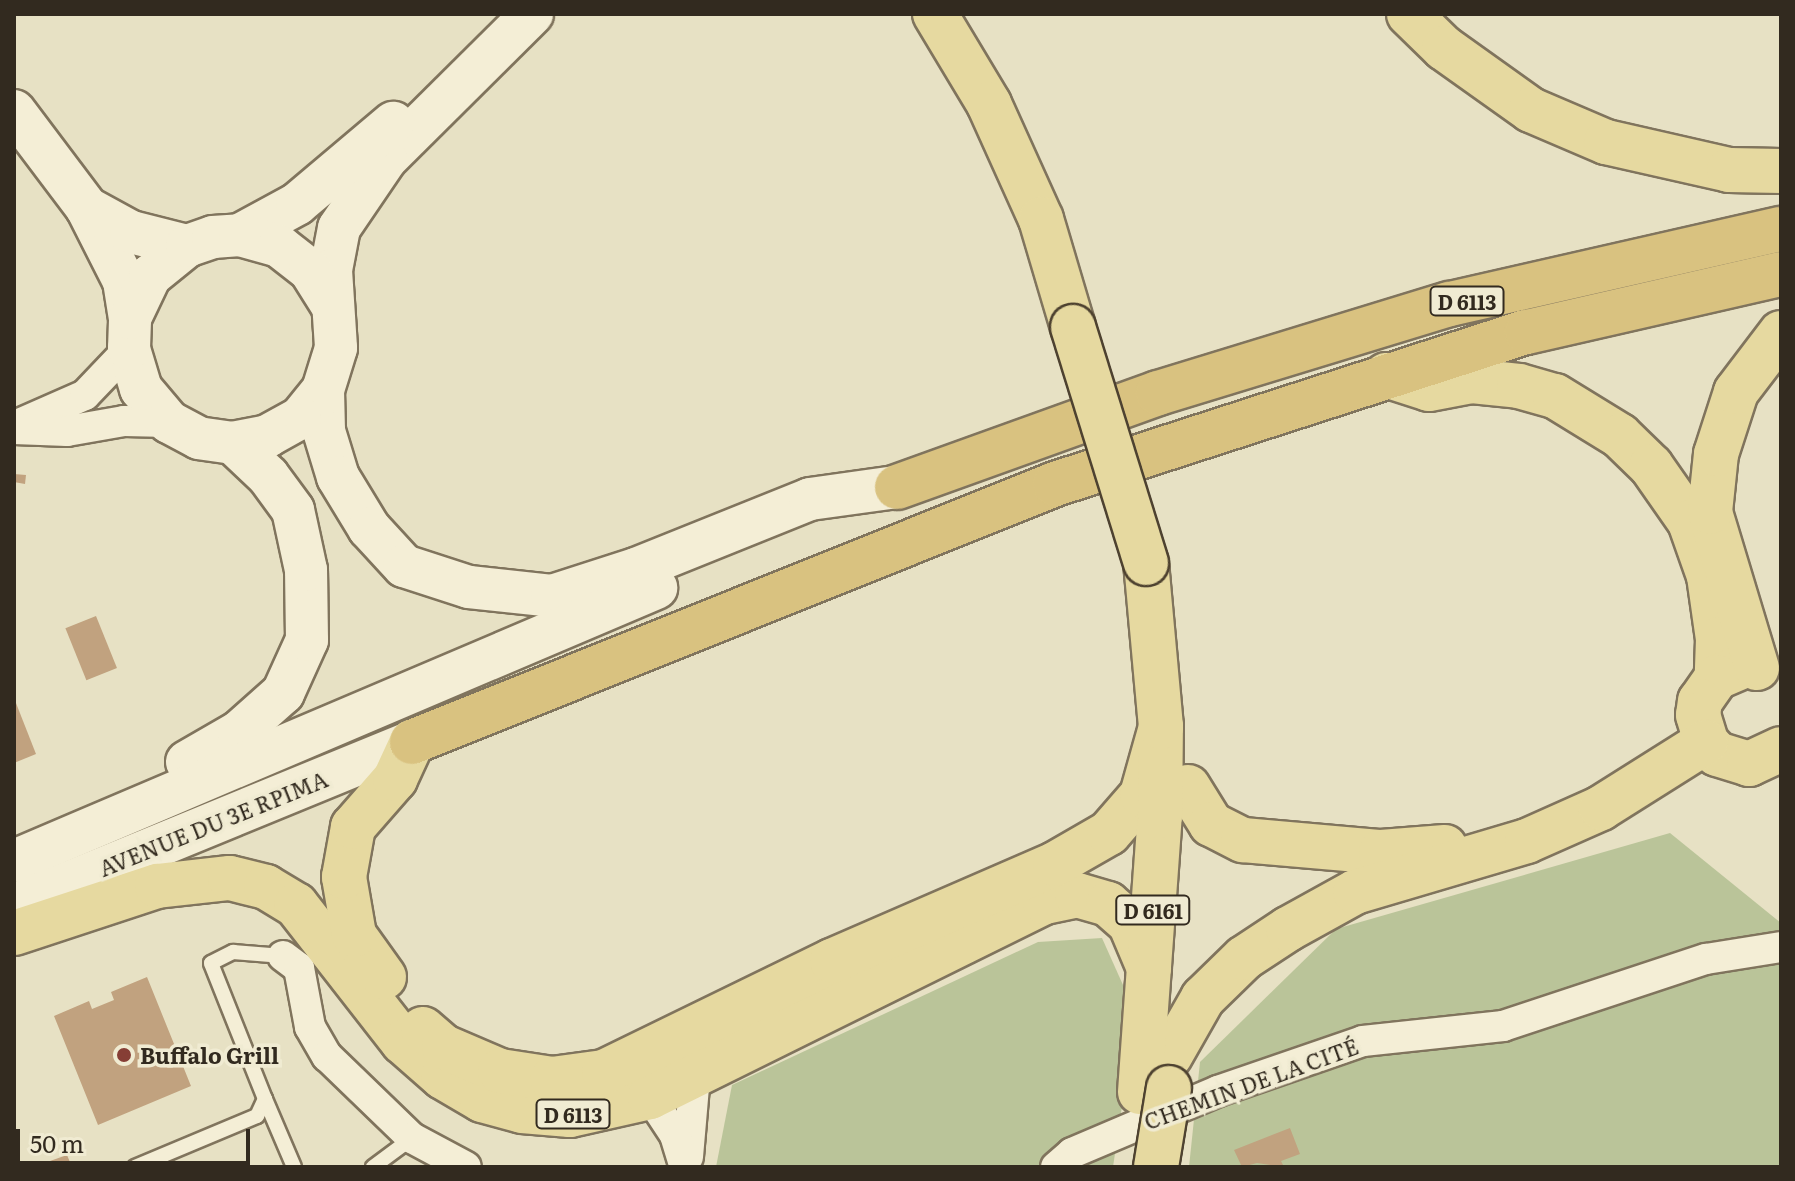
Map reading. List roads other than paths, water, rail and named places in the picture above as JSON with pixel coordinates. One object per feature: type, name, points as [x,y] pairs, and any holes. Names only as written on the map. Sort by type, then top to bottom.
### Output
[{"type":"highway","name":"D 6113","points":[[897,487],[1158,393],[1450,304],[1781,229]]},
{"type":"highway","name":"D 6113","points":[[412,742],[1055,484],[1527,332],[1781,274]]},
{"type":"main road","points":[[87,208],[131,232],[187,246],[240,235],[297,204],[508,14]]},
{"type":"main road","points":[[532,14],[386,159],[339,228],[331,304],[336,348],[323,390],[324,431],[338,477],[369,528],[404,566],[469,587],[552,596],[636,569],[810,499],[897,487]]},
{"type":"main road","points":[[1409,14],[1444,48],[1531,110],[1606,142],[1729,170],[1781,171]]},
{"type":"main road","name":"D 6113","points":[[936,18],[989,104],[1041,219],[1146,563],[1180,699],[1188,787],[1211,824],[1243,840],[1381,852],[1527,841]]},
{"type":"main road","points":[[14,111],[87,208],[124,281],[141,389],[169,422],[199,438],[233,443],[268,436],[300,418],[323,390]]},
{"type":"main road","points":[[240,235],[279,246],[310,270],[331,304]]},
{"type":"main road","points":[[130,334],[150,276],[187,246]]},
{"type":"main road","points":[[1752,676],[1710,512],[1716,454],[1736,392],[1781,333]]},
{"type":"main road","points":[[1386,375],[1429,389],[1472,381],[1519,386],[1555,396],[1620,436],[1651,466],[1690,522],[1709,576],[1718,639],[1752,676]]},
{"type":"main road","points":[[14,852],[239,732],[283,693],[307,640],[306,570],[293,510],[268,476],[233,443]]},
{"type":"main road","name":"D 6113","points":[[14,861],[897,487]]},
{"type":"main road","name":"D 6113","points":[[412,742],[395,779],[353,827],[344,877],[354,935],[414,1020],[444,1047],[500,1071],[552,1079],[604,1072],[662,1072],[832,961],[1055,864],[1109,833],[1142,795],[1161,727],[1146,563]]},
{"type":"main road","points":[[1752,676],[1707,688],[1698,715],[1706,742],[1725,758],[1749,764],[1781,749]]},
{"type":"main road","name":"D 6161","points":[[1131,1167],[1160,1079],[1149,968],[1160,816],[1161,727]]},
{"type":"main road","name":"AVENUE DU 3E RPIMA","points":[[14,905],[412,742]]},
{"type":"main road","name":"D 6113","points":[[1160,1079],[1203,998],[1244,958],[1288,929],[1355,892],[1527,841],[1601,808],[1706,742]]},
{"type":"main road","name":"D 6161","points":[[1156,1167],[1160,1079],[1188,787]]},
{"type":"main road","name":"D 6113","points":[[14,933],[157,886],[230,878],[266,887],[296,905],[403,1042],[443,1077],[482,1100],[522,1111],[570,1115],[1045,902],[1077,895],[1108,904],[1130,923],[1149,968]]},
{"type":"street","points":[[14,427],[85,395],[130,334]]},
{"type":"street","points":[[14,427],[67,431],[124,421],[169,422]]},
{"type":"street","name":"CHEMIN DE LA CITÉ","points":[[1056,1167],[1072,1153],[1218,1091],[1363,1041],[1503,1026],[1706,959],[1781,947]]},
{"type":"street","points":[[283,956],[299,968],[310,1027],[327,1056],[412,1138],[466,1167]]},
{"type":"street","points":[[662,1072],[675,1135],[686,1167]]},
{"type":"street","points":[[662,1072],[686,1167]]},
{"type":"lane","points":[[283,956],[233,952],[211,963],[294,1167]]},
{"type":"lane","points":[[135,1167],[257,1116],[265,1099]]},
{"type":"lane","points":[[373,1167],[412,1138]]},
{"type":"place","name":"Buffalo Grill","points":[[124,1055]]}]
